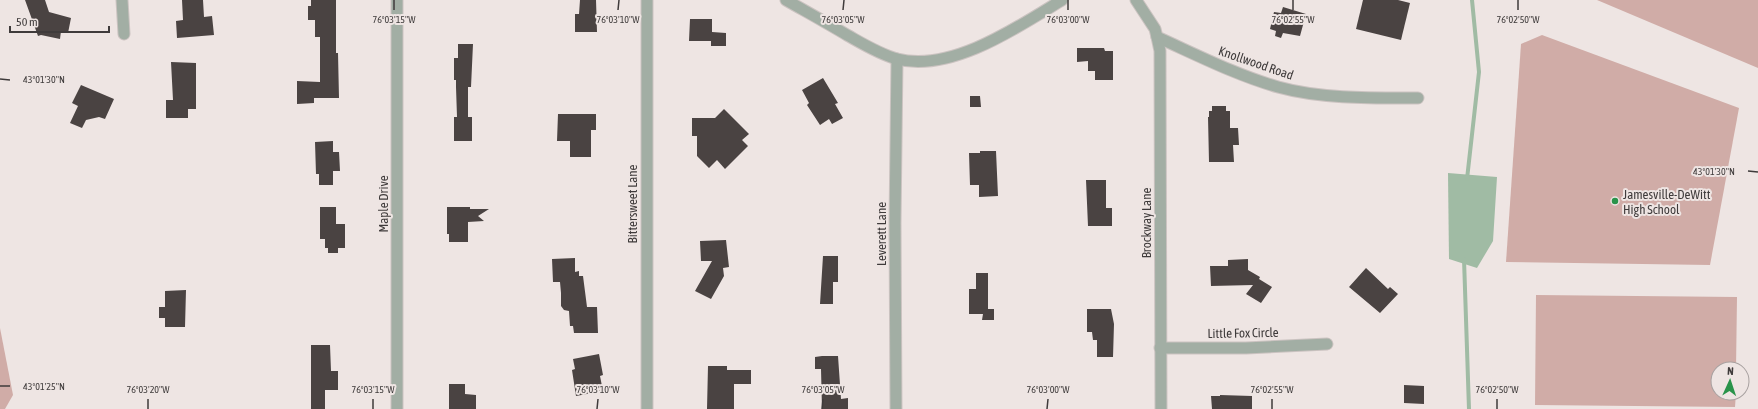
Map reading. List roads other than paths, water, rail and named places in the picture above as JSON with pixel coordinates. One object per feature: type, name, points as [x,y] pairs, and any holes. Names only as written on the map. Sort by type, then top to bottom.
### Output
[{"type":"street","points":[[122,0],[124,34]]},
{"type":"street","name":"Maple Drive","points":[[397,0],[397,409]]},
{"type":"street","name":"Bittersweet Lane","points":[[647,0],[647,409]]},
{"type":"street","points":[[786,0],[875,51],[897,59],[916,62],[941,60],[955,56],[1011,31],[1062,0]]},
{"type":"street","points":[[1136,0],[1155,29],[1157,37]]},
{"type":"street","name":"Knollwood Road","points":[[1157,37],[1226,69],[1278,87],[1300,92],[1365,98],[1418,98]]},
{"type":"street","name":"Brockway Lane","points":[[1157,37],[1160,51],[1160,409]]},
{"type":"street","name":"Leverett Lane","points":[[896,409],[895,223],[897,59]]},
{"type":"street","name":"Little Fox Circle","points":[[1160,348],[1246,348],[1327,344]]},
{"type":"waterway","points":[[1467,179],[1479,72],[1472,0]]},
{"type":"waterway","points":[[1464,259],[1469,409]]},
{"type":"place","name":"Jamesville-DeWitt High School","points":[[1615,201]]}]
